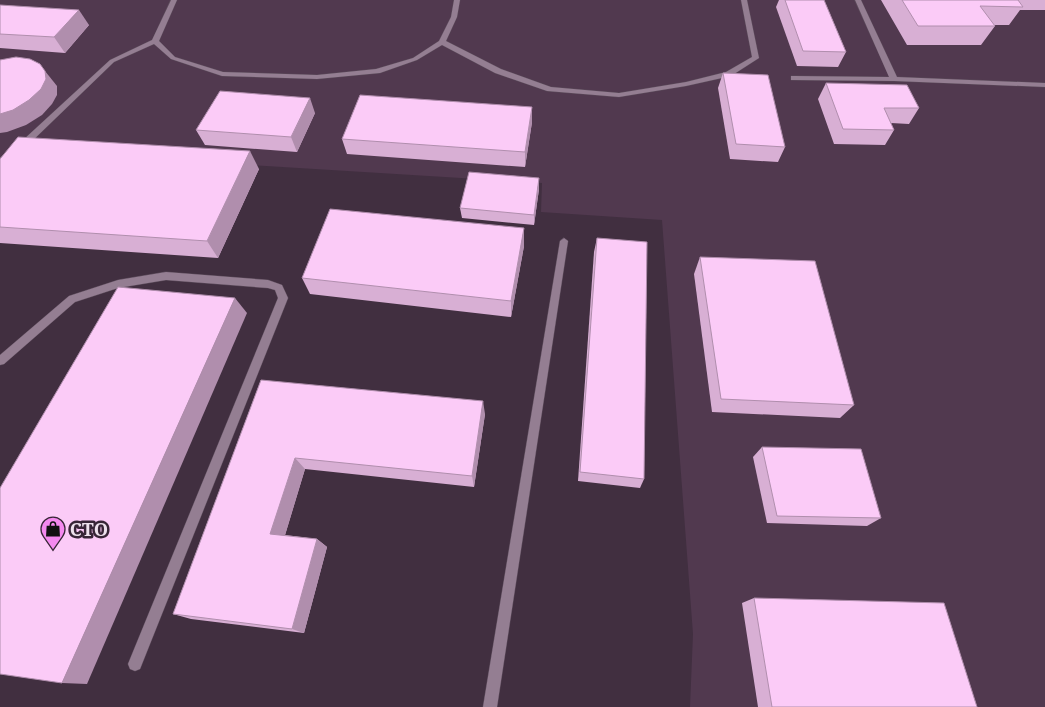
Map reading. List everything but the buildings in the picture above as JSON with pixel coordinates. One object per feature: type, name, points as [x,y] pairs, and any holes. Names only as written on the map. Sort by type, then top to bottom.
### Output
[{"type":"lane","points":[[0,162],[25,143],[112,61],[155,41],[174,0]]},
{"type":"lane","points":[[155,41],[173,58],[222,74],[316,77],[377,71],[416,59],[442,42],[454,17],[457,0]]},
{"type":"lane","points":[[442,42],[498,71],[550,89],[619,96],[728,74],[756,58],[744,0]]},
{"type":"lane","points":[[858,0],[894,79]]},
{"type":"lane","points":[[794,78],[894,79],[1045,85]]},
{"type":"lane","points":[[490,707],[564,241]]},
{"type":"lane","points":[[0,362],[72,300],[118,284],[166,276],[268,284],[279,288],[283,298],[135,664]]},
{"type":"shaded area","points":[[0,0],[1045,0],[1045,707],[690,707],[693,634],[662,220],[541,212],[542,183],[24,151],[0,183]]},
{"type":"place","name":"СТО","points":[[53,550]]}]
